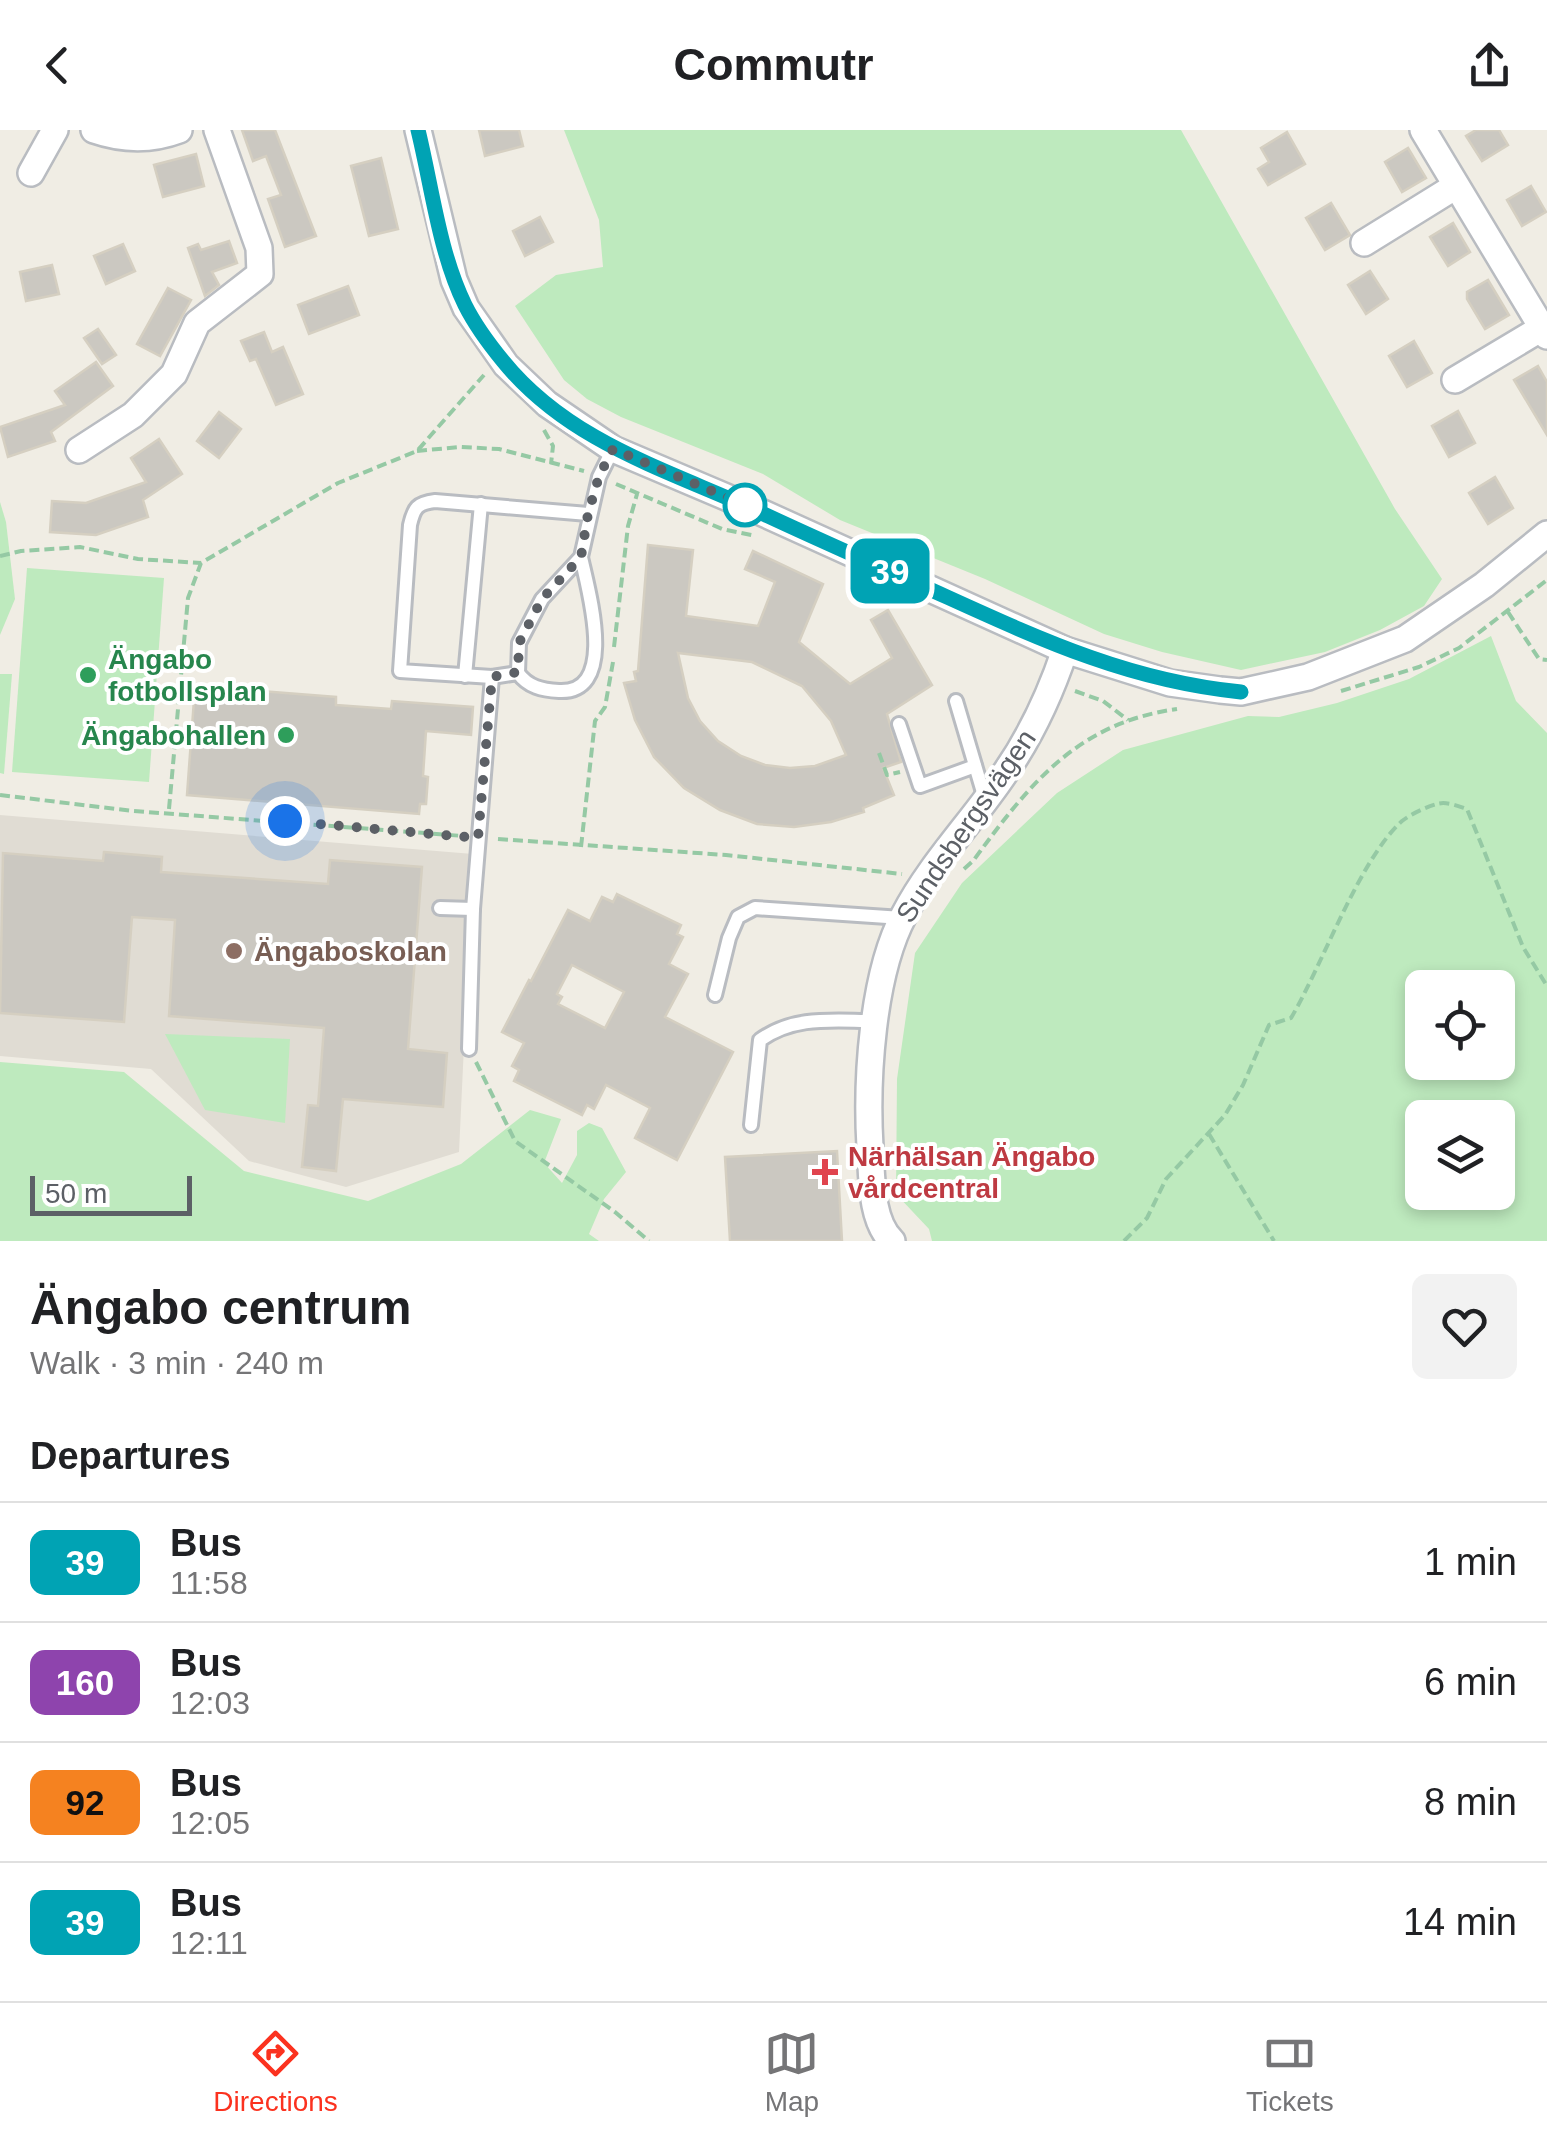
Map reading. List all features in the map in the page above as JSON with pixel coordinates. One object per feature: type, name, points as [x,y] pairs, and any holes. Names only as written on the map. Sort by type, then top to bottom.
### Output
[{"type":"street","points":[[30,173],[55,130]]},
{"type":"street","points":[[94,130],[118,138],[164,135],[179,130]]},
{"type":"street","points":[[79,450],[133,415],[174,374],[197,323],[260,274],[259,248],[216,130]]},
{"type":"street","points":[[418,130],[454,280],[466,308],[506,365],[559,413],[613,449],[1065,650],[1170,683],[1241,692],[1308,677],[1405,639],[1484,585],[1547,534]]},
{"type":"street","points":[[1423,130],[1544,332],[1455,380]]},
{"type":"street","points":[[1364,244],[1456,186]]},
{"type":"street","name":"Sundsbergsvägen","points":[[892,1241],[877,1213],[868,1122],[874,1020],[893,939],[928,875],[1004,774],[1046,704],[1065,650]]},
{"type":"lane","points":[[581,557],[542,599],[519,643],[518,672],[532,686],[562,691],[579,688],[589,679],[596,634],[581,557],[599,476],[613,449]]},
{"type":"lane","points":[[518,672],[492,677],[400,671],[414,509],[421,502],[588,514]]},
{"type":"lane","points":[[465,676],[481,504]]},
{"type":"lane","points":[[470,1049],[473,908],[492,677]]},
{"type":"lane","points":[[956,701],[985,798]]},
{"type":"lane","points":[[899,724],[920,786],[976,766]]},
{"type":"lane","points":[[440,908],[473,908]]},
{"type":"lane","points":[[715,995],[738,917],[755,908],[902,918]]},
{"type":"lane","points":[[751,1125],[760,1040],[777,1028],[804,1021],[874,1020]]},
{"type":"path","points":[[417,451],[488,371]]},
{"type":"path","points":[[0,556],[80,547],[138,559],[202,562],[338,483],[417,451],[460,448],[499,449],[599,476],[722,529],[763,537]]},
{"type":"path","points":[[169,811],[188,598],[202,562]]},
{"type":"path","points":[[1341,691],[1419,667],[1459,648],[1547,580]]},
{"type":"path","points":[[1508,612],[1539,660],[1547,660]]},
{"type":"path","points":[[1055,684],[1103,701],[1129,722]]},
{"type":"path","points":[[0,796],[946,876],[959,873],[973,861],[1022,794],[1048,768],[1095,736],[1155,712],[1184,708]]},
{"type":"path","points":[[879,753],[887,774],[914,770]]},
{"type":"path","points":[[1124,1241],[1148,1218],[1166,1180],[1208,1134],[1243,1085],[1269,1024],[1291,1018],[1357,888],[1388,837],[1405,818],[1441,802],[1467,809],[1522,946],[1547,986]]},
{"type":"path","points":[[470,1049],[515,1141],[649,1241]]},
{"type":"path","points":[[1208,1134],[1274,1241]]},
{"type":"shaded area","name":"Ängaboskolan","points":[[0,815],[473,854],[459,1152],[346,1187],[249,1161],[151,1069],[0,1056]]},
{"type":"green space","points":[[564,130],[1181,130],[1395,509],[1442,579],[1424,606],[1380,630],[1325,652],[1241,670],[1104,634],[985,579],[840,520],[763,474],[621,417],[587,399],[564,380],[515,306],[556,275],[603,267],[599,220]]},
{"type":"green space","points":[[0,502],[15,599],[0,635]]},
{"type":"green space","name":"Ängabo fotbollsplan","points":[[27,568],[164,578],[149,782],[12,772]]},
{"type":"green space","points":[[1491,636],[1516,701],[1547,733],[1547,1241],[932,1241],[929,1229],[896,1194],[897,1079],[915,953],[962,883],[1057,793],[1123,750],[1248,716],[1279,717],[1409,679]]},
{"type":"green space","points":[[0,674],[12,674],[4,774],[0,773]]},
{"type":"green space","points":[[165,1034],[290,1039],[285,1123],[205,1110]]},
{"type":"green space","points":[[0,1062],[124,1072],[244,1171],[368,1201],[461,1164],[530,1110],[561,1119],[544,1163],[562,1183],[577,1155],[577,1131],[589,1123],[602,1128],[626,1172],[604,1199],[589,1234],[599,1241],[0,1241]]},
{"type":"building","points":[[242,130],[275,130],[316,236],[285,247],[268,199],[281,195],[266,156],[253,161]]},
{"type":"building","points":[[479,130],[519,130],[523,146],[485,156]]},
{"type":"building","points":[[1476,130],[1499,130],[1508,145],[1482,161],[1466,136]]},
{"type":"building","points":[[1287,132],[1305,164],[1268,185],[1258,169],[1269,162],[1261,148]]},
{"type":"building","points":[[1408,148],[1426,178],[1402,192],[1385,162]]},
{"type":"building","points":[[196,154],[204,186],[163,197],[154,165]]},
{"type":"building","points":[[381,158],[398,229],[369,236],[351,166]]},
{"type":"building","points":[[1531,186],[1546,212],[1522,226],[1507,200]]},
{"type":"building","points":[[1331,203],[1350,235],[1325,250],[1306,218]]},
{"type":"building","points":[[540,217],[553,242],[525,256],[513,231]]},
{"type":"building","points":[[1453,223],[1470,252],[1448,266],[1430,237]]},
{"type":"building","points":[[229,241],[237,263],[212,272],[219,285],[205,296],[188,248],[198,244],[201,250]]},
{"type":"building","points":[[123,244],[135,271],[106,284],[94,256]]},
{"type":"building","points":[[52,265],[59,294],[26,301],[20,272]]},
{"type":"building","points":[[1370,271],[1388,299],[1366,314],[1348,285]]},
{"type":"building","points":[[1488,280],[1509,315],[1485,329],[1467,299],[1467,292]]},
{"type":"building","points":[[348,286],[359,315],[309,334],[298,305]]},
{"type":"building","points":[[168,288],[191,300],[160,356],[137,344]]},
{"type":"building","points":[[98,329],[116,355],[102,364],[84,338]]},
{"type":"building","points":[[264,332],[272,352],[283,347],[303,394],[276,405],[256,359],[250,361],[241,341]]},
{"type":"building","points":[[1414,341],[1432,373],[1407,387],[1389,356]]},
{"type":"building","points":[[96,362],[113,386],[51,432],[55,441],[8,457],[0,427],[65,405],[55,391]]},
{"type":"building","points":[[1538,366],[1547,382],[1547,435],[1514,380]]},
{"type":"building","points":[[1458,411],[1475,443],[1449,457],[1432,426]]},
{"type":"building","points":[[219,412],[241,429],[219,458],[197,441]]},
{"type":"building","points":[[159,439],[182,474],[143,500],[148,517],[96,535],[50,532],[52,501],[86,503],[146,482],[131,458]]},
{"type":"building","points":[[1495,477],[1513,508],[1488,524],[1469,493]]},
{"type":"building","points":[[648,545],[693,550],[686,616],[758,626],[775,582],[745,569],[753,551],[823,584],[799,642],[850,684],[892,658],[871,620],[888,610],[932,685],[887,714],[901,762],[883,768],[894,795],[863,808],[864,812],[794,827],[757,824],[720,810],[684,788],[654,757],[635,720],[624,683],[636,681],[634,672],[638,671]],"holes":[[[678,653],[752,662],[802,686],[831,721],[846,755],[815,766],[790,768],[765,765],[718,741],[700,721],[688,698]]]},
{"type":"building","name":"Ängabohallen","points":[[195,686],[336,697],[336,705],[391,709],[392,701],[473,707],[471,735],[426,731],[426,804],[420,804],[419,814],[187,795]]},
{"type":"building","points":[[104,852],[162,857],[161,872],[328,884],[330,860],[422,867],[408,1049],[447,1053],[443,1107],[343,1099],[336,1171],[302,1167],[308,1105],[318,1106],[324,1028],[169,1016],[175,920],[132,917],[124,1022],[0,1013],[3,853],[103,861]]},
{"type":"building","points":[[617,894],[681,925],[677,934],[683,937],[669,964],[688,974],[665,1017],[733,1052],[677,1160],[635,1138],[650,1108],[606,1085],[594,1109],[587,1105],[582,1115],[514,1081],[519,1070],[512,1066],[524,1043],[502,1032],[529,980],[568,910],[590,921],[602,897],[613,902]],"holes":[[[572,965],[624,992],[605,1028],[558,1004],[562,997],[557,994]]]},
{"type":"building","points":[[837,1151],[842,1241],[730,1241],[725,1157]]},
{"type":"bus line","name":"39","points":[[418,130],[454,280],[466,308],[506,365],[583,432],[613,449],[1065,650],[1170,683],[1241,692]]},
{"type":"place","name":"Ängabo fotbollsplan","points":[[88,675]]},
{"type":"place","name":"Ängabohallen","points":[[286,735]]},
{"type":"place","name":"Ängaboskolan","points":[[234,951]]},
{"type":"place","name":"Närhälsan Ängabo vårdcentral","points":[[825,1172]]},
{"type":"route","points":[[285,821],[478,838],[492,677],[518,672],[519,643],[542,599],[581,557],[599,476],[613,449],[745,505]]}]
